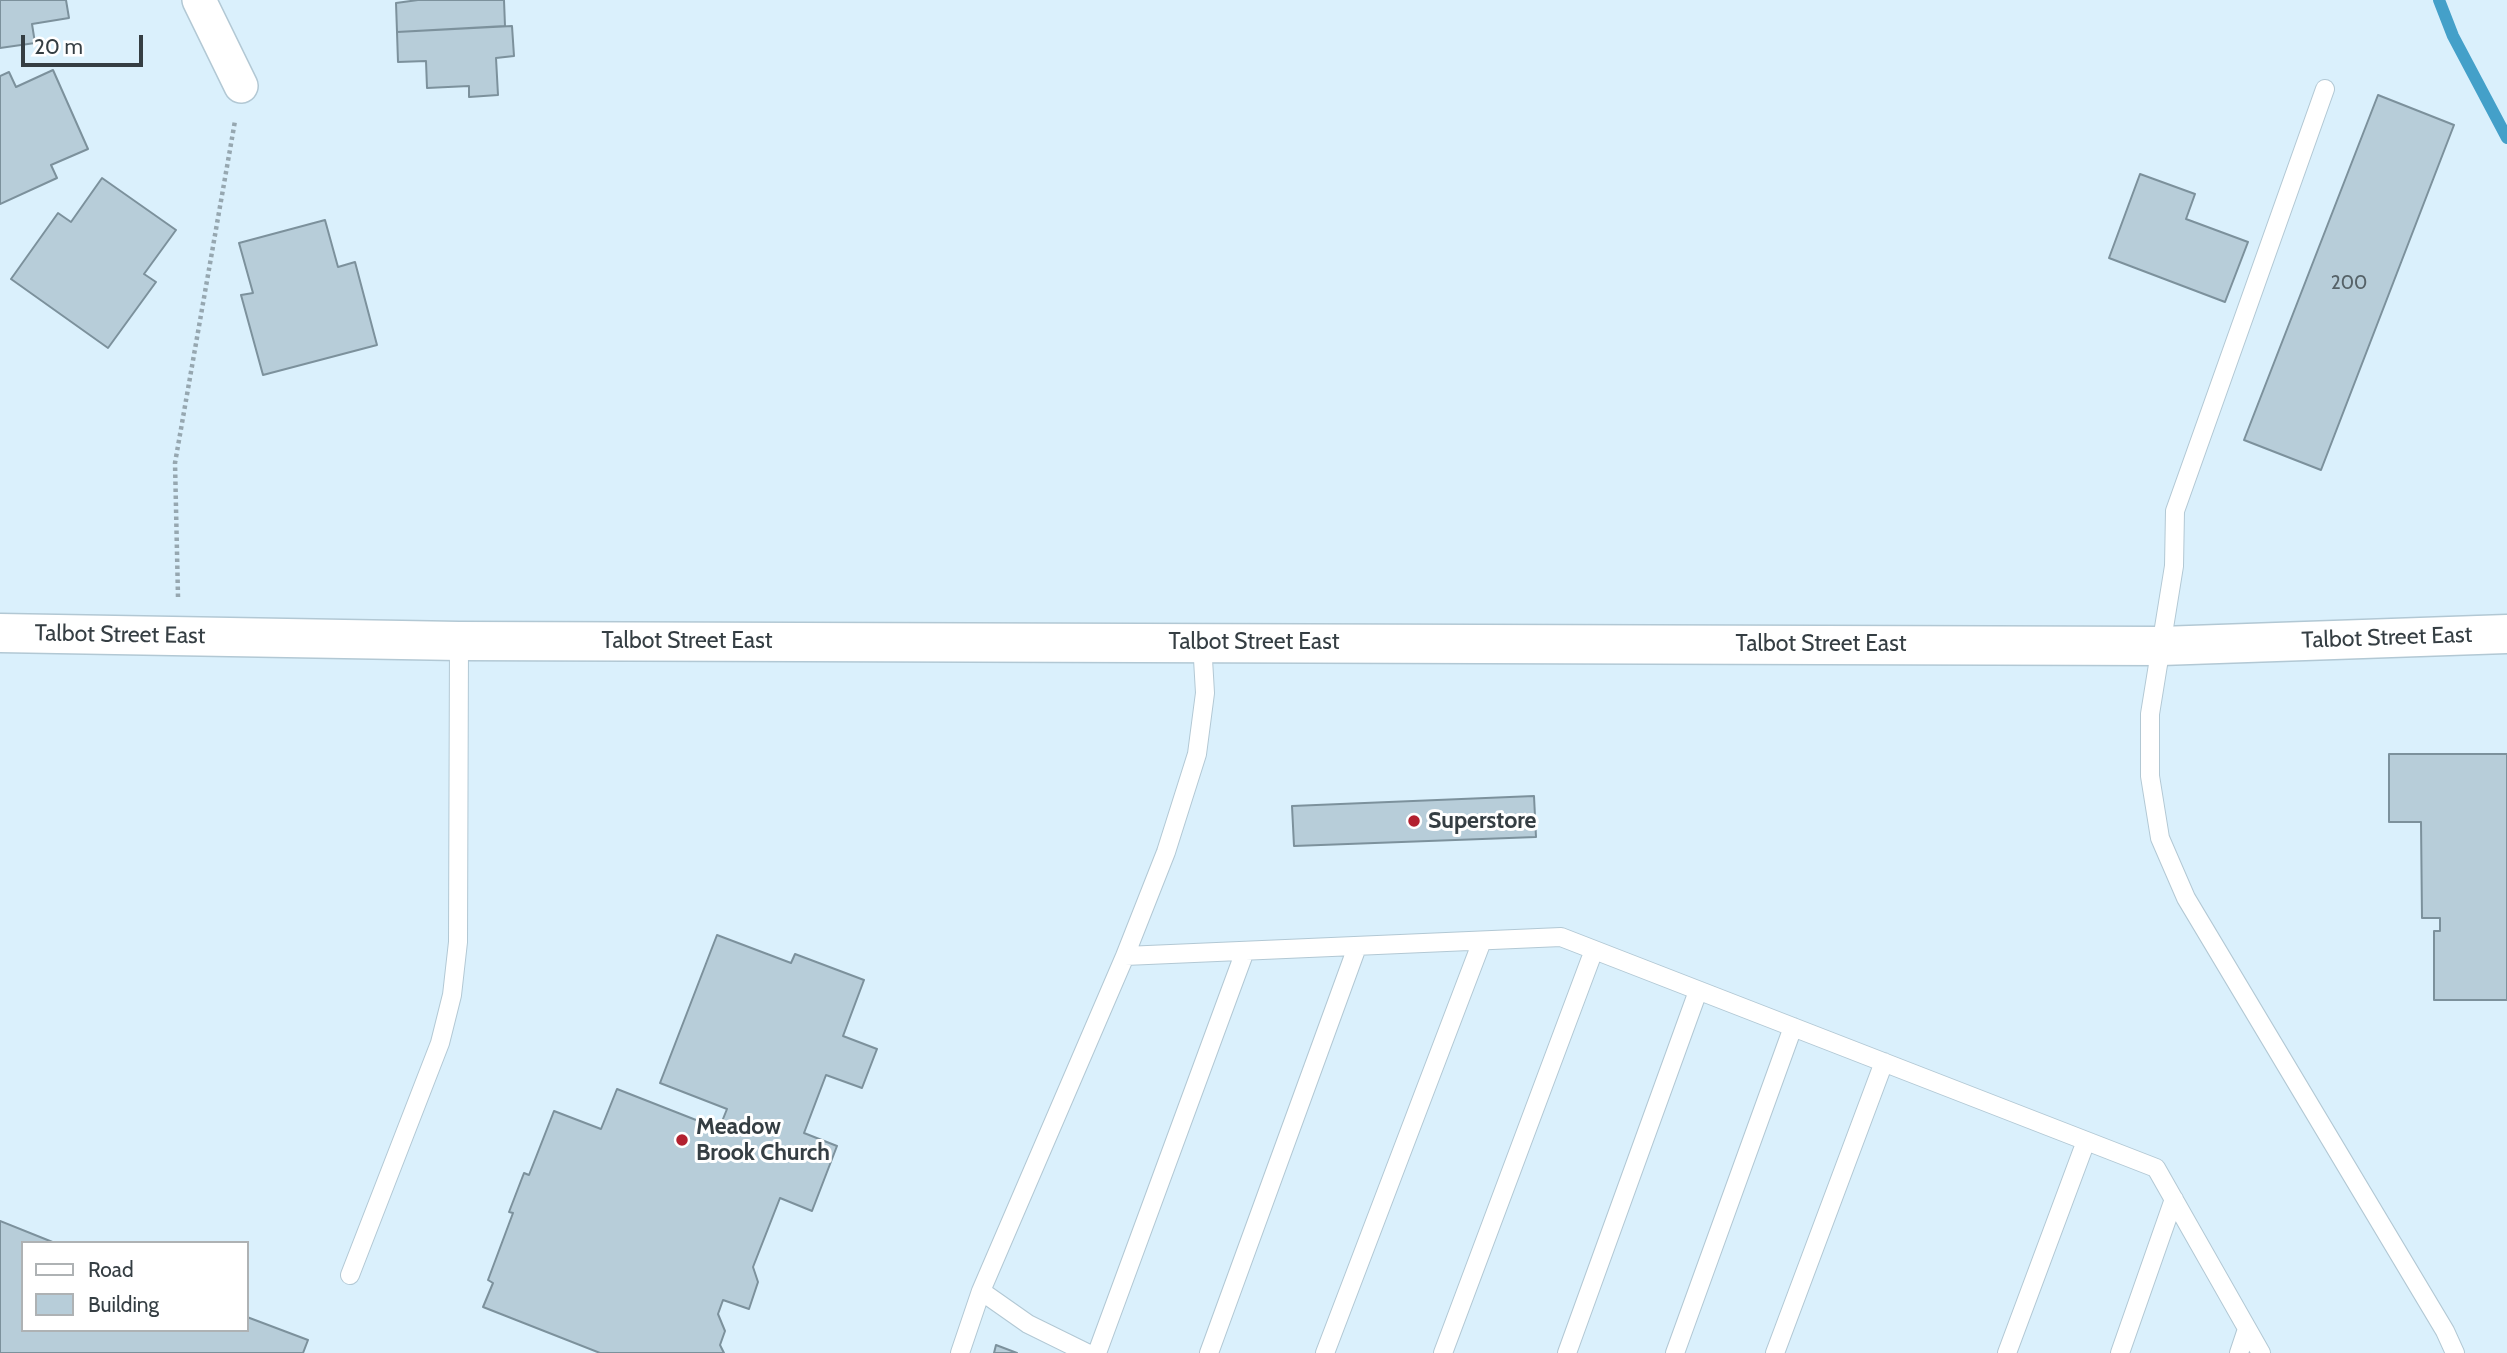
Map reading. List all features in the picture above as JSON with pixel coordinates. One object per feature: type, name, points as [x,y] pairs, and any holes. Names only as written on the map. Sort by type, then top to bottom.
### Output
[{"type":"main road","name":"Talbot Street East","points":[[0,633],[459,641],[2161,646],[2507,634]]},
{"type":"street","points":[[199,0],[241,86]]},
{"type":"lane","points":[[2325,89],[2175,511],[2174,566],[2150,714],[2150,776],[2160,838],[2186,898],[2334,1143],[2445,1331],[2455,1353]]},
{"type":"lane","points":[[350,1275],[440,1043],[452,995],[458,942],[459,641]]},
{"type":"lane","points":[[960,1353],[981,1291],[1125,956],[1166,852],[1196,754],[1205,692],[1202,642]]},
{"type":"lane","points":[[1125,956],[1561,937],[2156,1168],[2261,1353]]},
{"type":"lane","points":[[1325,1353],[1482,941]]},
{"type":"lane","points":[[1209,1353],[1357,947]]},
{"type":"lane","points":[[1443,1353],[1594,950]]},
{"type":"lane","points":[[1097,1353],[1245,951]]},
{"type":"lane","points":[[1567,1353],[1698,990]]},
{"type":"lane","points":[[1675,1353],[1793,1027]]},
{"type":"lane","points":[[1775,1353],[1884,1062]]},
{"type":"lane","points":[[2007,1353],[2086,1141]]},
{"type":"lane","points":[[2120,1353],[2174,1199]]},
{"type":"lane","points":[[981,1291],[1028,1324],[1087,1353]]},
{"type":"lane","points":[[2239,1353],[2247,1329]]},
{"type":"path","points":[[179,636],[175,463],[241,86]]},
{"type":"building","points":[[0,0],[66,0],[69,18],[32,24],[35,43],[0,48]]},
{"type":"building","points":[[418,0],[504,0],[505,26],[397,32],[396,3]]},
{"type":"building","points":[[512,26],[514,56],[496,58],[498,95],[469,97],[469,86],[427,88],[426,61],[398,62],[397,32]]},
{"type":"building","points":[[53,70],[88,149],[51,165],[57,178],[0,204],[0,76],[9,72],[16,87]]},
{"type":"building","points":[[2378,95],[2454,125],[2321,470],[2244,440]]},
{"type":"building","points":[[2140,174],[2195,194],[2186,219],[2248,242],[2225,302],[2109,258]]},
{"type":"building","points":[[102,178],[176,230],[144,274],[156,282],[108,348],[11,279],[58,213],[71,222]]},
{"type":"building","points":[[325,220],[338,267],[355,262],[377,345],[263,375],[241,295],[253,293],[239,243]]},
{"type":"building","points":[[2389,754],[2507,754],[2507,1000],[2434,1000],[2434,931],[2440,931],[2440,918],[2422,918],[2421,822],[2389,822]]},
{"type":"building","name":"Superstore","points":[[1534,796],[1536,837],[1294,846],[1292,806]]},
{"type":"building","name":"Meadow Brook Church","points":[[717,935],[791,963],[795,954],[864,980],[843,1036],[877,1049],[862,1088],[826,1075],[804,1133],[837,1146],[812,1211],[780,1198],[753,1267],[758,1282],[749,1309],[723,1300],[718,1314],[725,1331],[720,1345],[724,1353],[600,1353],[483,1307],[493,1283],[488,1280],[513,1213],[509,1212],[524,1173],[529,1175],[554,1111],[601,1129],[617,1089],[719,1129],[727,1109],[660,1083]]},
{"type":"building","points":[[0,1221],[50,1241],[21,1241],[21,1332],[248,1332],[248,1317],[308,1340],[303,1353],[0,1353]]},
{"type":"building","points":[[996,1345],[1017,1353],[994,1353]]},
{"type":"waterway","points":[[2439,0],[2453,36],[2507,138]]},
{"type":"place","name":"Superstore","points":[[1414,821]]},
{"type":"place","name":"Meadow Brook Church","points":[[682,1140]]}]
